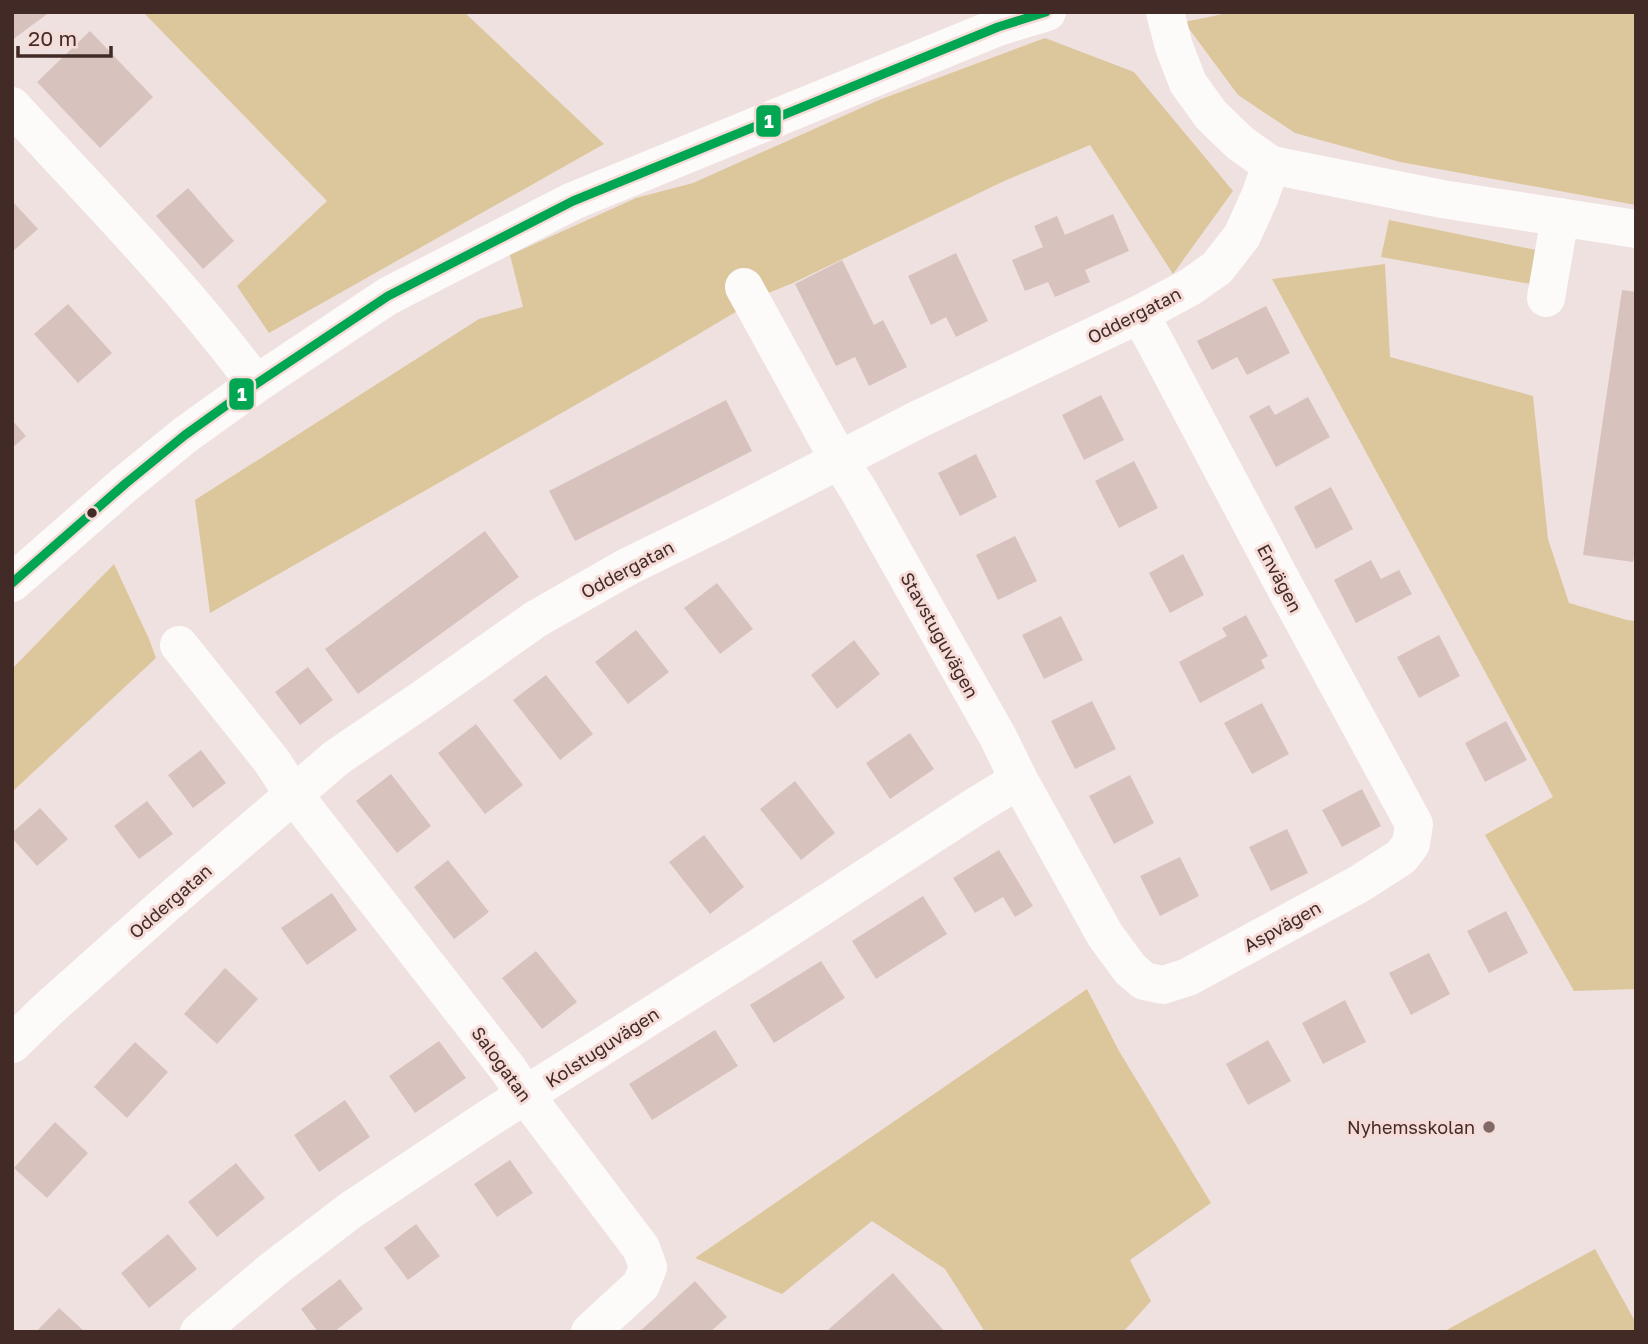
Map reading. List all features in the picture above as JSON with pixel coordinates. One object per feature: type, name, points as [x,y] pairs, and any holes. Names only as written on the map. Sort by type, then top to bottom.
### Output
[{"type":"street","points":[[12,583],[185,435],[388,296],[573,201],[998,27],[1047,12]]},
{"type":"street","points":[[1165,12],[1174,47],[1188,83],[1211,115],[1240,143],[1270,165],[1442,199],[1636,229]]},
{"type":"street","points":[[12,106],[169,278],[227,345],[256,384]]},
{"type":"street","name":"Oddergatan","points":[[12,1044],[166,904],[336,758],[536,619],[627,567],[919,419],[1140,314],[1190,287],[1217,268],[1242,236],[1270,165]]},
{"type":"street","points":[[1546,298],[1560,217]]},
{"type":"street","name":"Stavstuguvägen","points":[[744,287],[839,460],[998,737],[1105,935],[1130,969],[1142,979]]},
{"type":"street","name":"Envägen","points":[[1140,314],[1413,824],[1411,844]]},
{"type":"street","name":"Salogatan","points":[[179,645],[500,1058],[641,1248],[648,1267],[640,1285],[590,1332]]},
{"type":"street","name":"Kolstuguvägen","points":[[199,1332],[275,1268],[351,1210],[1019,780]]},
{"type":"street","name":"Aspvägen","points":[[1142,979],[1163,985],[1188,977],[1359,884],[1401,857],[1411,844]]},
{"type":"shaded area","points":[[143,12],[464,12],[604,144],[269,333],[237,286],[327,201]]},
{"type":"shaded area","points":[[1233,12],[1636,12],[1636,205],[1400,162],[1295,133],[1238,95],[1184,22]]},
{"type":"shaded area","points":[[1045,38],[1134,72],[1233,191],[1173,274],[1090,145],[1002,182],[766,294],[210,613],[195,500],[479,319],[523,307],[510,255],[636,198],[693,183],[879,100]]},
{"type":"shaded area","points":[[1389,220],[1541,251],[1536,285],[1381,257]]},
{"type":"shaded area","points":[[1385,264],[1390,357],[1533,396],[1548,539],[1569,603],[1636,621],[1636,989],[1574,991],[1485,835],[1553,797],[1272,279]]},
{"type":"shaded area","points":[[114,564],[156,658],[12,792],[12,669]]},
{"type":"shaded area","points":[[1087,989],[1119,1051],[1211,1203],[1130,1260],[1151,1301],[1123,1332],[985,1332],[945,1269],[872,1221],[782,1294],[695,1258]]},
{"type":"shaded area","points":[[1595,1249],[1636,1323],[1636,1332],[1443,1332]]},
{"type":"building","points":[[12,12],[50,12],[12,40]]},
{"type":"building","points":[[90,31],[153,97],[100,148],[37,82]]},
{"type":"building","points":[[188,188],[234,241],[203,269],[156,216]]},
{"type":"building","points":[[12,201],[38,229],[12,252]]},
{"type":"building","points":[[1113,214],[1129,251],[1085,270],[1090,282],[1055,297],[1048,282],[1025,291],[1012,260],[1043,247],[1034,226],[1057,216],[1065,235]]},
{"type":"building","points":[[956,253],[988,321],[956,337],[946,317],[931,325],[908,276]]},
{"type":"building","points":[[842,260],[874,325],[883,320],[907,367],[869,386],[855,357],[836,366],[795,284]]},
{"type":"building","points":[[1622,290],[1636,292],[1636,546],[1633,562],[1583,555]]},
{"type":"building","points":[[68,304],[112,353],[78,383],[34,334]]},
{"type":"building","points":[[1266,306],[1290,353],[1247,375],[1237,357],[1212,370],[1197,341]]},
{"type":"building","points":[[1101,395],[1124,440],[1084,460],[1062,415]]},
{"type":"building","points":[[1308,397],[1330,437],[1276,467],[1249,416],[1269,405],[1275,415]]},
{"type":"building","points":[[726,400],[752,451],[575,541],[549,491]]},
{"type":"building","points":[[12,420],[26,436],[12,448]]},
{"type":"building","points":[[976,454],[997,497],[960,516],[938,473]]},
{"type":"building","points":[[1134,461],[1158,508],[1119,528],[1095,481]]},
{"type":"building","points":[[1331,487],[1353,529],[1316,549],[1294,507]]},
{"type":"building","points":[[485,531],[519,577],[358,694],[325,649]]},
{"type":"building","points":[[1015,536],[1037,581],[998,600],[976,555]]},
{"type":"building","points":[[1183,554],[1204,595],[1170,613],[1149,573]]},
{"type":"building","points":[[1371,560],[1381,579],[1399,570],[1412,594],[1356,623],[1334,580]]},
{"type":"building","points":[[717,583],[753,629],[720,654],[684,608]]},
{"type":"building","points":[[1246,615],[1268,656],[1261,660],[1265,668],[1200,703],[1179,662],[1227,636],[1222,628]]},
{"type":"building","points":[[1061,616],[1083,660],[1044,679],[1022,635]]},
{"type":"building","points":[[636,630],[669,672],[628,704],[595,662]]},
{"type":"building","points":[[1439,635],[1460,676],[1419,698],[1397,657]]},
{"type":"building","points":[[854,640],[880,674],[837,709],[811,675]]},
{"type":"building","points":[[308,667],[333,700],[300,725],[275,692]]},
{"type":"building","points":[[546,675],[593,734],[560,760],[513,700]]},
{"type":"building","points":[[1092,701],[1116,749],[1075,769],[1051,721]]},
{"type":"building","points":[[1262,703],[1289,754],[1252,774],[1224,723]]},
{"type":"building","points":[[1506,721],[1527,760],[1485,782],[1465,743]]},
{"type":"building","points":[[476,724],[523,785],[485,814],[438,753]]},
{"type":"building","points":[[910,733],[934,769],[890,799],[866,763]]},
{"type":"building","points":[[201,750],[226,783],[193,808],[168,775]]},
{"type":"building","points":[[391,774],[431,826],[397,853],[356,801]]},
{"type":"building","points":[[1130,775],[1154,823],[1114,844],[1089,796]]},
{"type":"building","points":[[795,781],[835,833],[801,860],[760,809]]},
{"type":"building","points":[[1362,789],[1381,826],[1342,847],[1322,810]]},
{"type":"building","points":[[147,801],[173,834],[139,859],[114,826]]},
{"type":"building","points":[[40,808],[68,839],[37,866],[12,838],[12,833]]},
{"type":"building","points":[[1287,829],[1308,873],[1271,891],[1249,847]]},
{"type":"building","points":[[704,835],[744,887],[710,914],[669,862]]},
{"type":"building","points":[[999,850],[1033,906],[1015,917],[1003,897],[975,913],[953,878]]},
{"type":"building","points":[[1180,857],[1199,896],[1160,916],[1140,876]]},
{"type":"building","points":[[448,860],[489,912],[454,939],[414,887]]},
{"type":"building","points":[[332,893],[357,930],[307,965],[281,928]]},
{"type":"building","points":[[923,896],[947,934],[876,979],[852,941]]},
{"type":"building","points":[[1506,911],[1528,953],[1489,973],[1467,931]]},
{"type":"building","points":[[536,951],[577,1002],[542,1029],[502,978]]},
{"type":"building","points":[[1429,953],[1450,994],[1411,1015],[1389,973]]},
{"type":"building","points":[[821,961],[845,998],[774,1043],[750,1005]]},
{"type":"building","points":[[225,968],[258,999],[217,1044],[184,1014]]},
{"type":"building","points":[[1345,1000],[1366,1042],[1323,1064],[1302,1023]]},
{"type":"building","points":[[715,1030],[738,1066],[652,1120],[629,1084]]},
{"type":"building","points":[[1268,1040],[1291,1081],[1248,1105],[1226,1064]]},
{"type":"building","points":[[439,1041],[466,1078],[415,1113],[389,1076]]},
{"type":"building","points":[[135,1042],[168,1072],[127,1118],[94,1087]]},
{"type":"building","points":[[345,1100],[370,1137],[319,1172],[294,1135]]},
{"type":"building","points":[[55,1122],[88,1153],[47,1198],[14,1168]]},
{"type":"building","points":[[510,1160],[533,1193],[497,1217],[474,1184]]},
{"type":"building","points":[[236,1163],[265,1198],[217,1237],[188,1202]]},
{"type":"building","points":[[416,1224],[440,1256],[408,1280],[384,1248]]},
{"type":"building","points":[[168,1234],[197,1269],[149,1308],[121,1273]]},
{"type":"building","points":[[893,1273],[945,1332],[831,1332],[829,1329]]},
{"type":"building","points":[[340,1279],[363,1309],[334,1332],[318,1332],[301,1309]]},
{"type":"building","points":[[695,1281],[727,1317],[710,1332],[639,1332]]},
{"type":"building","points":[[59,1308],[85,1332],[36,1332]]},
{"type":"transit line","name":"1","points":[[12,583],[185,435],[388,296],[573,201],[998,27],[1046,12]]},
{"type":"place","name":"Nyhemsskolan","points":[[1489,1127]]}]
